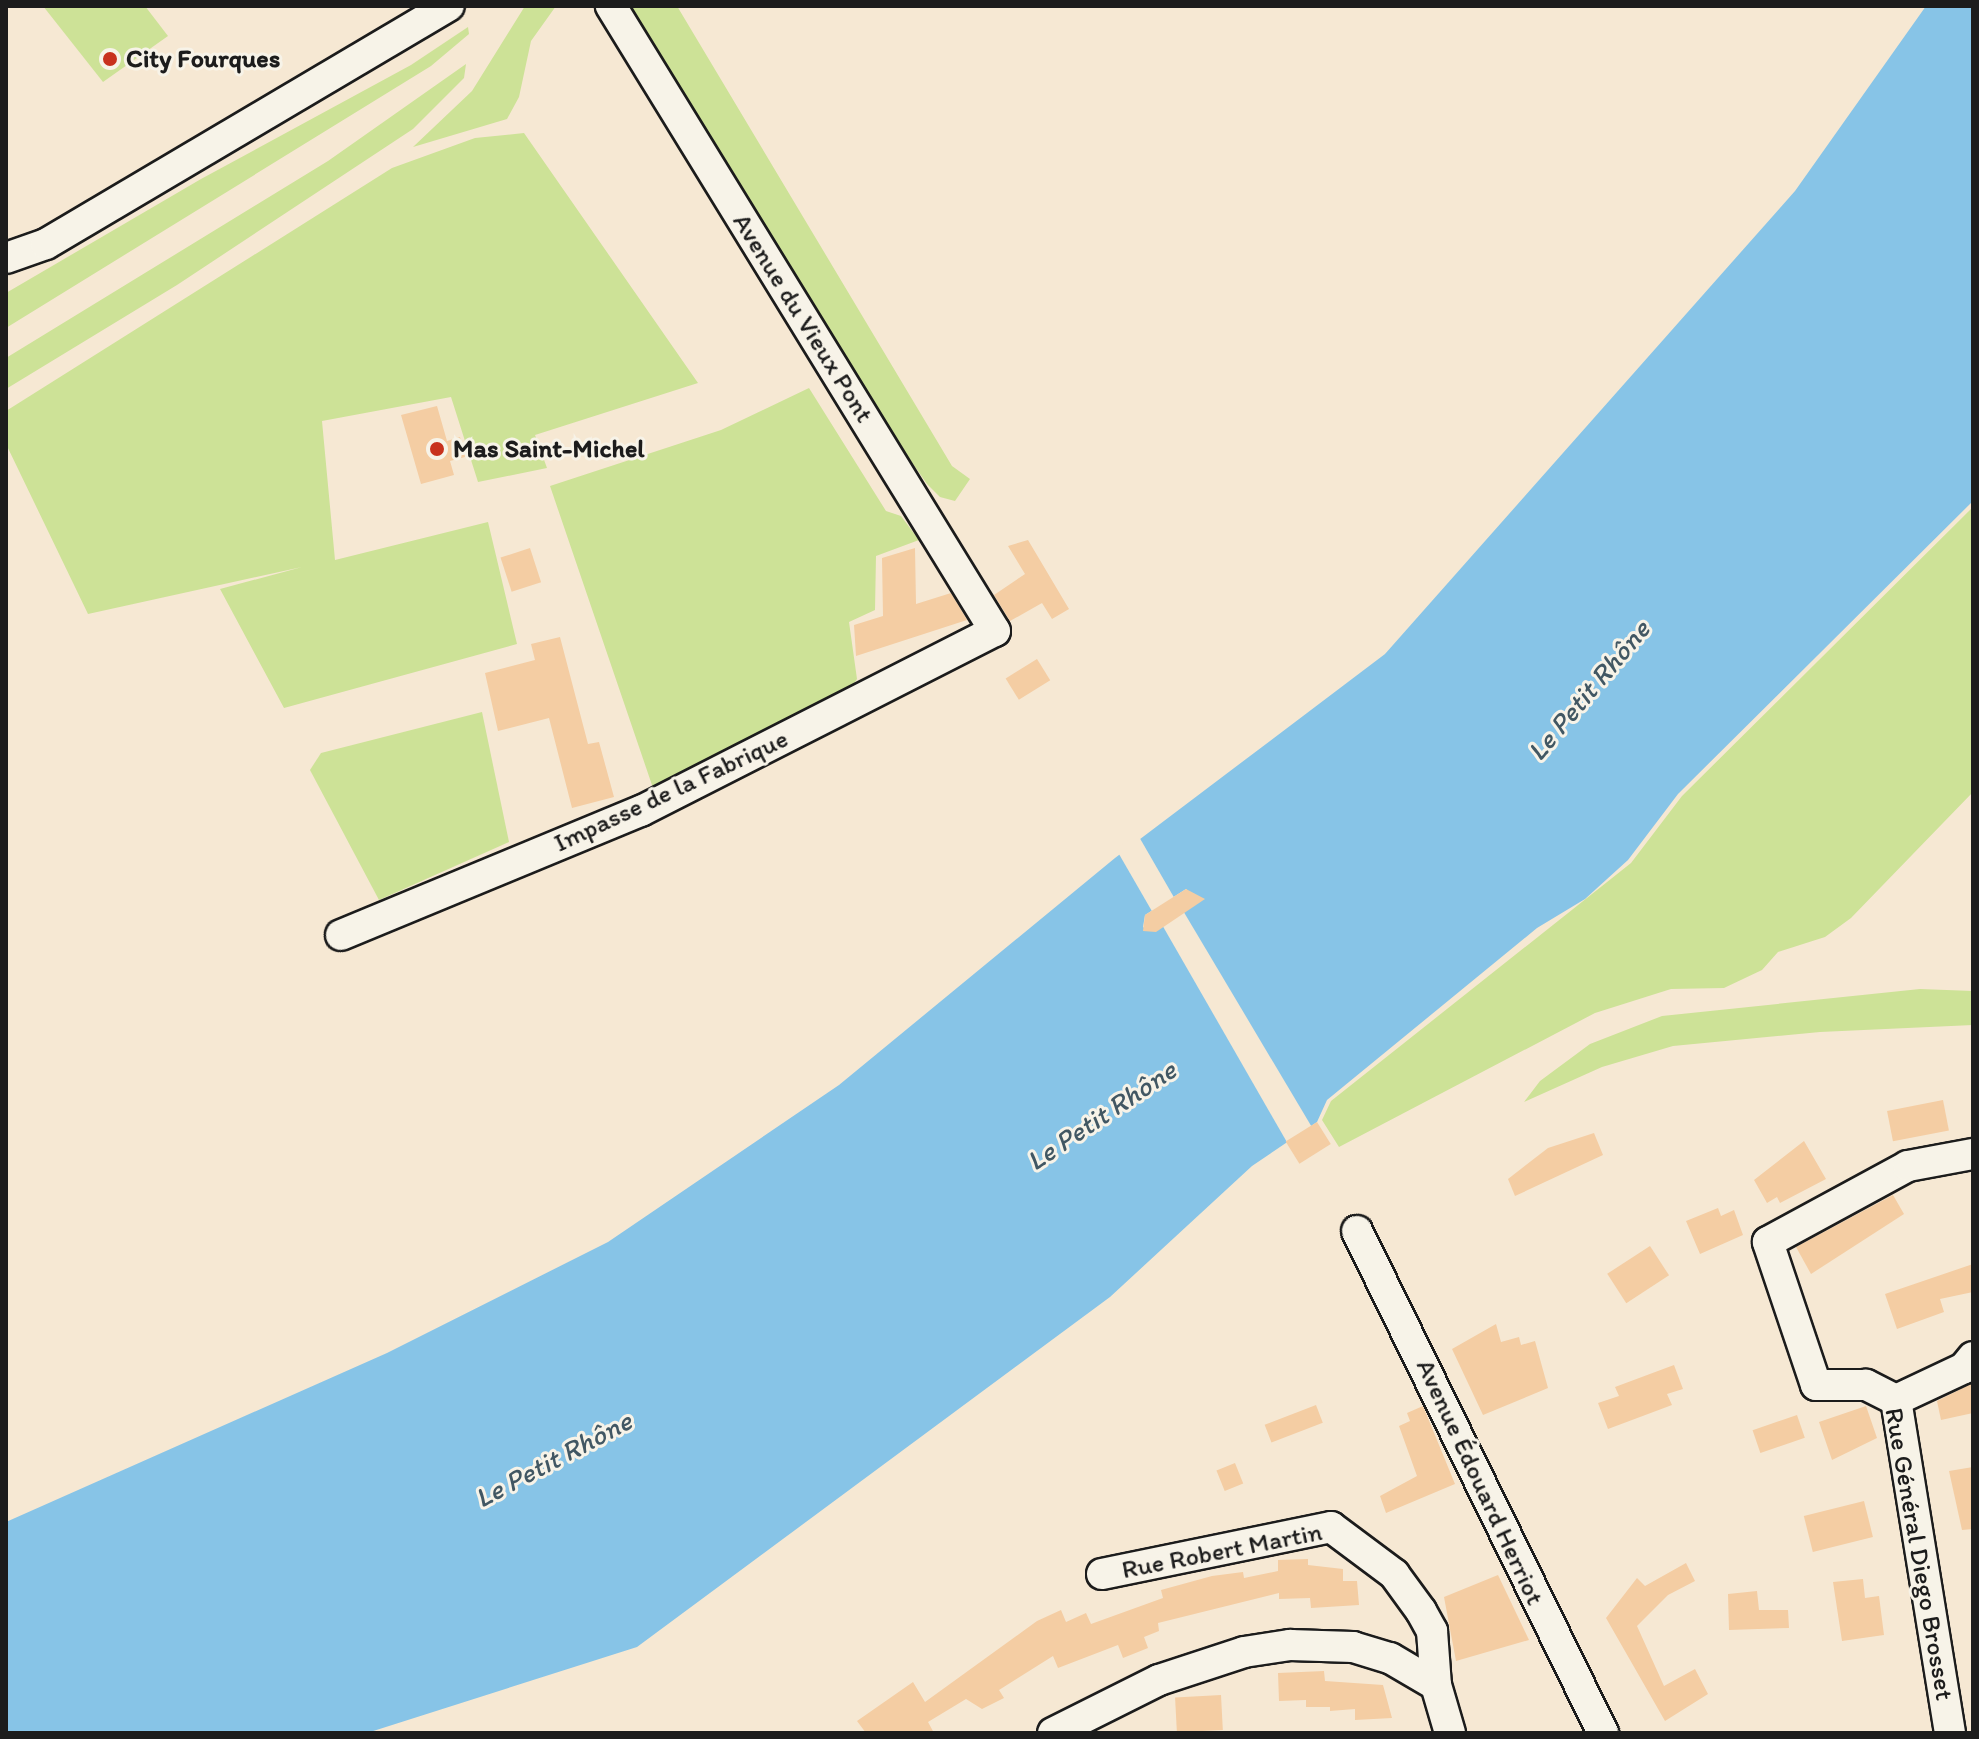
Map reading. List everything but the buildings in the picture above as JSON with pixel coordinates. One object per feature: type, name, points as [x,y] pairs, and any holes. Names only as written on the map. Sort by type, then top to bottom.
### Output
[{"type":"street","points":[[6,258],[46,244],[449,6]]},
{"type":"street","name":"Avenue du Vieux Pont","points":[[611,6],[995,631]]},
{"type":"street","name":"Impasse de la Fabrique","points":[[341,935],[641,811],[995,631]]},
{"type":"street","name":"Rue Général Diego Brosset","points":[[1950,1733],[1896,1400],[1866,1385],[1816,1385],[1768,1242],[1908,1166],[1973,1154]]},
{"type":"street","name":"Avenue Édouard Herriot","points":[[1357,1231],[1464,1442],[1543,1614],[1603,1733]]},
{"type":"street","points":[[1896,1400],[1964,1368],[1973,1357]]},
{"type":"street","name":"Rue Robert Martin","points":[[1102,1574],[1331,1527],[1394,1574],[1415,1601],[1432,1631],[1436,1685],[1450,1733]]},
{"type":"street","points":[[1066,1729],[1159,1680],[1244,1652],[1290,1645],[1353,1647],[1390,1658],[1436,1685]]},
{"type":"green space","name":"City Fourques","points":[[43,6],[145,6],[168,36],[103,82]]},
{"type":"green space","points":[[525,6],[556,6],[531,41],[519,97],[507,119],[413,147],[472,91]]},
{"type":"green space","points":[[629,6],[677,6],[952,466],[970,479],[955,501],[940,497],[927,484],[870,402]]},
{"type":"green space","points":[[468,27],[469,34],[431,66],[6,328],[6,293],[201,179],[411,65]]},
{"type":"green space","points":[[466,64],[464,78],[413,129],[177,285],[6,389],[6,358],[328,161]]},
{"type":"green space","points":[[524,133],[698,383],[535,435],[547,468],[478,482],[451,397],[322,421],[335,560],[488,522],[517,644],[284,708],[220,589],[302,567],[88,614],[6,444],[6,411],[392,168],[475,138]]},
{"type":"green space","points":[[809,388],[886,511],[901,516],[919,540],[876,556],[875,610],[849,622],[857,679],[841,702],[653,788],[550,486],[721,430]]},
{"type":"green space","points":[[1973,507],[1973,792],[1851,918],[1825,937],[1778,952],[1762,970],[1724,988],[1671,989],[1595,1013],[1339,1147],[1322,1120],[1331,1101],[1631,863],[1682,796]]},
{"type":"green space","points":[[482,712],[509,842],[379,900],[310,770],[321,753]]},
{"type":"green space","points":[[1920,989],[1973,991],[1973,1025],[1820,1032],[1673,1046],[1602,1067],[1524,1102],[1540,1081],[1590,1044],[1662,1016]]},
{"type":"water","name":"Le Petit Rhône","points":[[1926,6],[1973,6],[1973,501],[1678,794],[1628,860],[1585,899],[1537,928],[1327,1100],[1317,1122],[1252,1166],[1110,1297],[637,1647],[367,1733],[6,1733],[6,1522],[387,1353],[608,1242],[839,1085],[1115,858],[1385,654],[1795,191]],"holes":[[[1186,889],[1198,900],[1148,931],[1143,927],[1145,915]]]},
{"type":"pier","points":[[1138,835],[1176,900],[1153,913],[1115,848]]},
{"type":"pier","points":[[1182,909],[1313,1129],[1288,1144],[1161,923]]},
{"type":"place","name":"City Fourques","points":[[110,59]]},
{"type":"place","name":"Mas Saint-Michel","points":[[437,449]]}]
